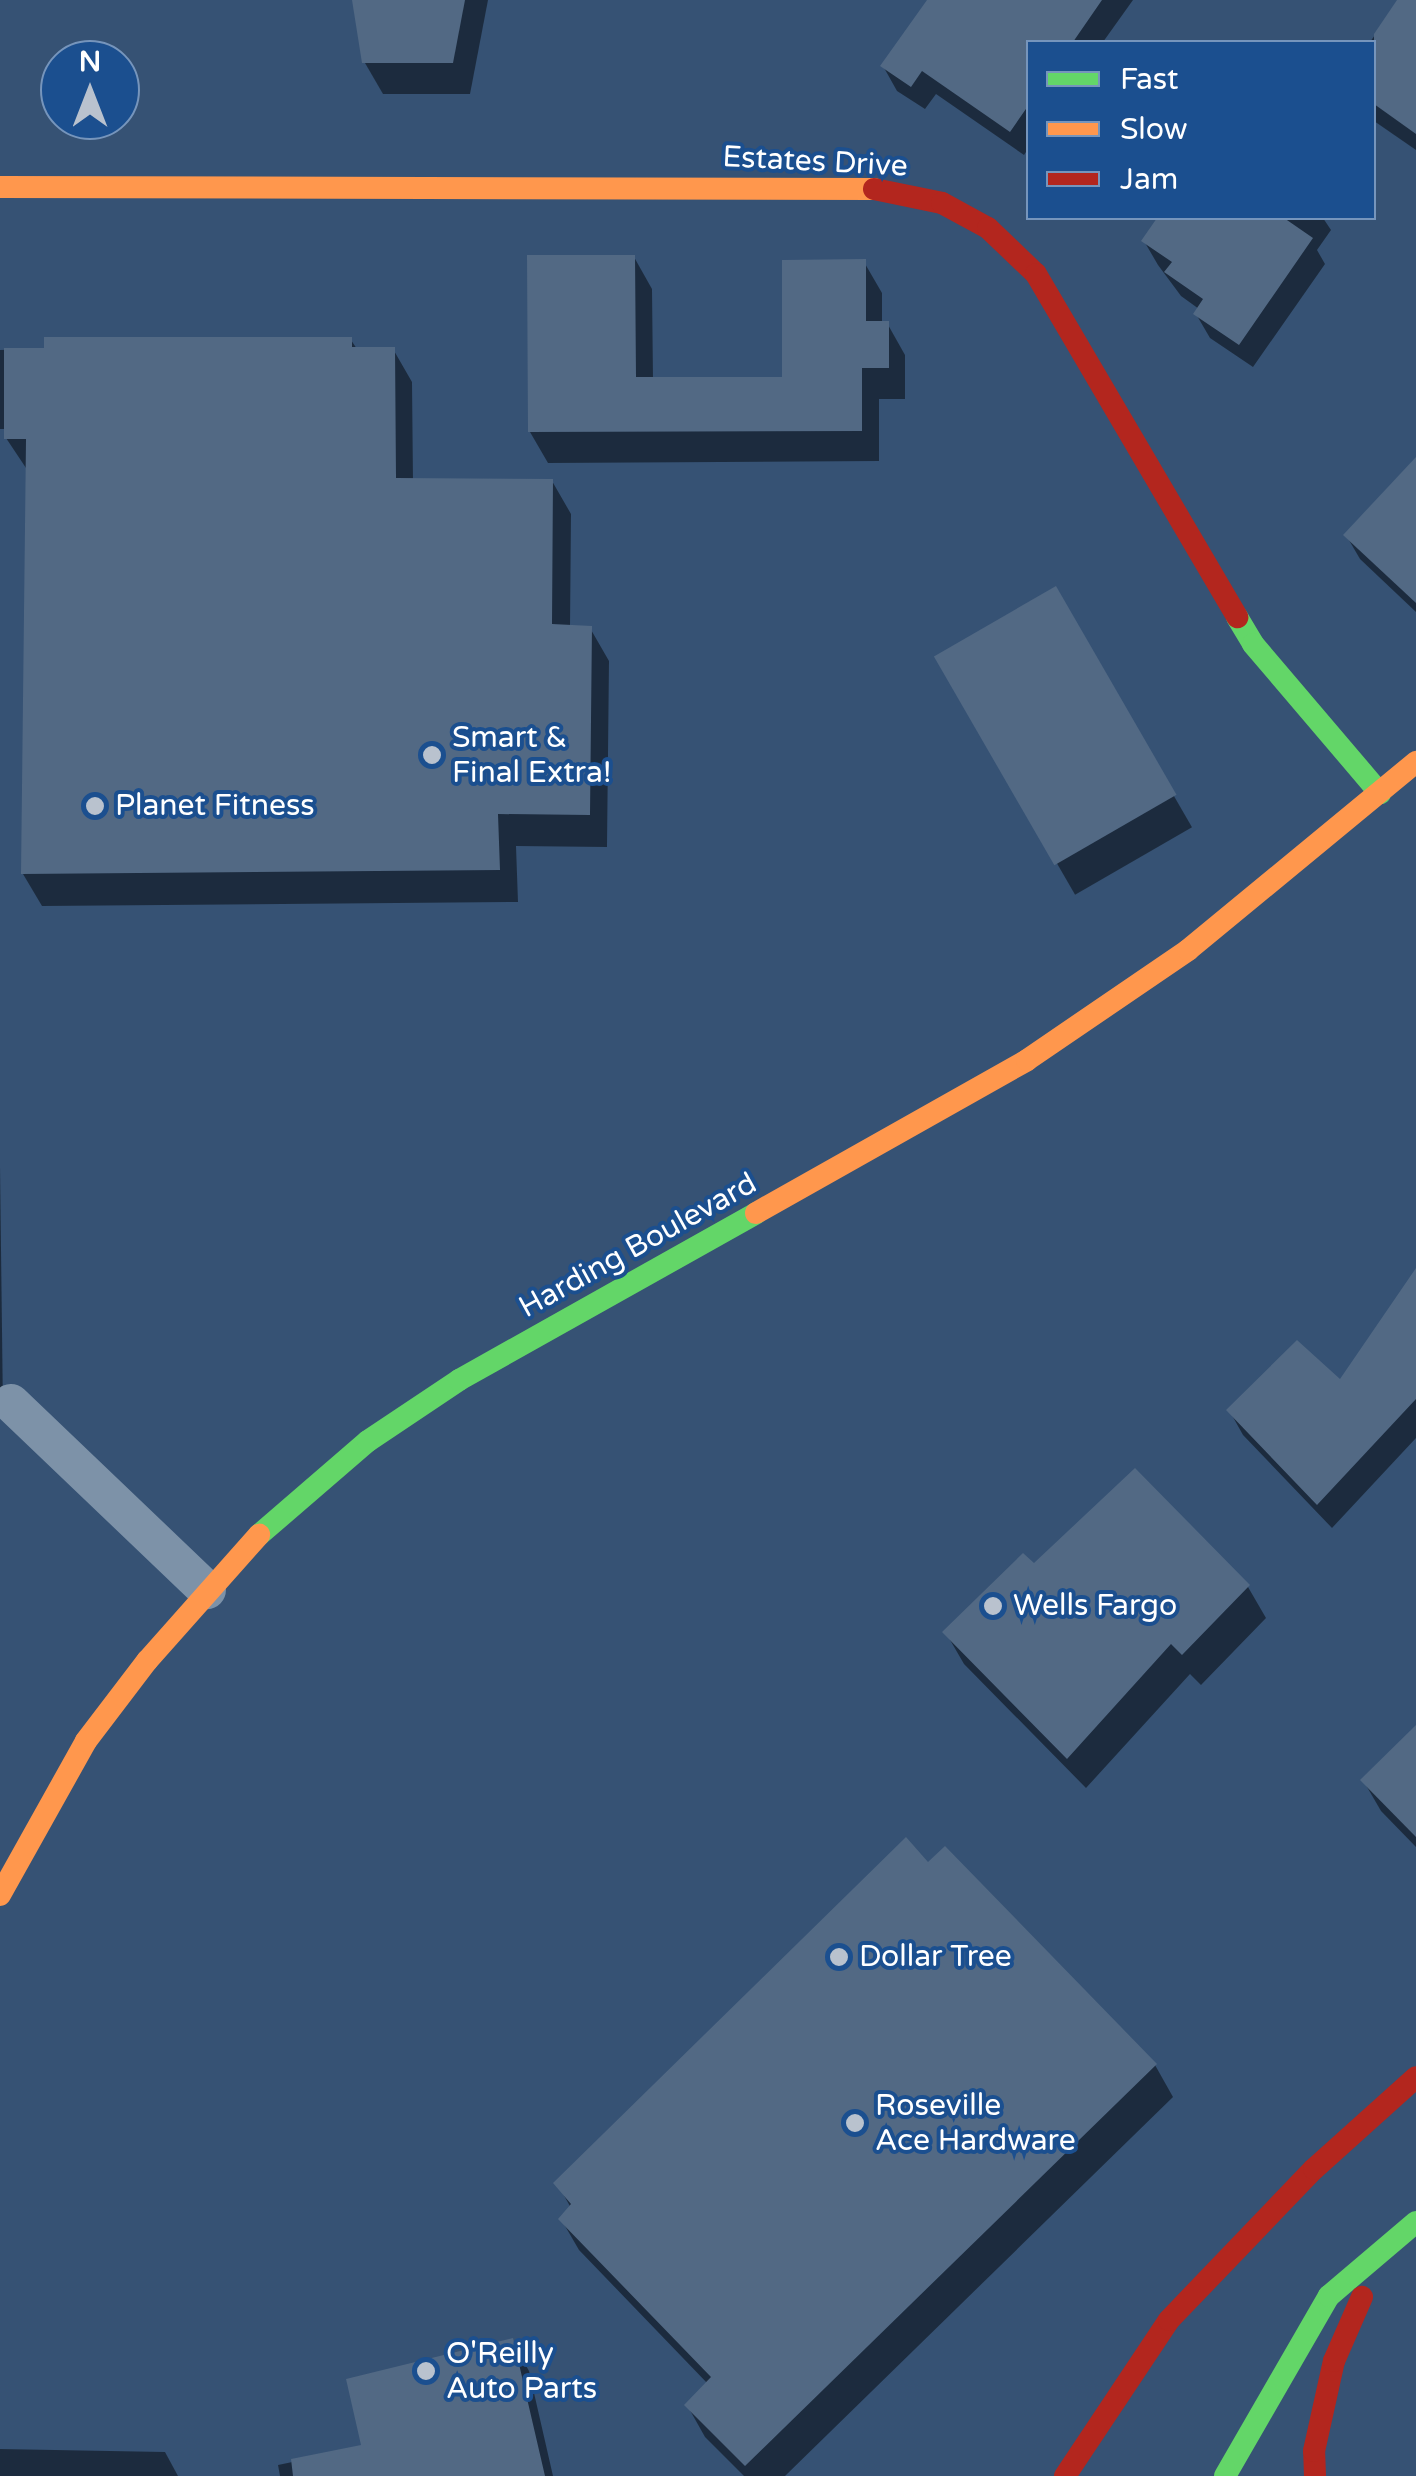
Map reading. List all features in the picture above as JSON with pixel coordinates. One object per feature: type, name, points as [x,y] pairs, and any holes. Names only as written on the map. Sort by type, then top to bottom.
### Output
[{"type":"main road","name":"Estates Drive","points":[[0,188],[812,187],[892,190],[942,203],[988,228],[1036,274],[1253,644],[1380,793]]},
{"type":"main road","name":"Harding Boulevard","points":[[0,1895],[86,1741],[207,1590],[278,1516],[383,1430],[458,1380],[1027,1060],[1188,950],[1416,762]]},
{"type":"main road","points":[[1065,2476],[1168,2320],[1302,2182],[1416,2077]]},
{"type":"main road","points":[[1225,2476],[1328,2296],[1408,2231]]},
{"type":"main road","points":[[1315,2476],[1314,2450],[1334,2361],[1351,2314],[1408,2231]]},
{"type":"street","points":[[12,1402],[207,1590]]},
{"type":"building","points":[[352,0],[465,0],[453,63],[362,63]]},
{"type":"building","points":[[927,0],[1102,0],[1074,40],[1026,40],[1026,109],[1010,132],[922,71],[911,87],[880,66]]},
{"type":"building","points":[[1397,0],[1416,0],[1416,134],[1376,105],[1374,34]]},
{"type":"building","points":[[1156,220],[1287,220],[1313,238],[1239,345],[1193,314],[1203,299],[1164,272],[1172,262],[1141,241]]},
{"type":"building","points":[[527,255],[635,255],[636,377],[782,377],[782,260],[866,259],[866,321],[889,321],[889,368],[862,368],[862,431],[528,432]]},
{"type":"building","points":[[44,337],[352,337],[352,347],[395,347],[396,478],[553,479],[552,624],[592,626],[590,815],[498,814],[500,870],[21,874],[26,439],[4,439],[4,348],[44,348]]},
{"type":"building","points":[[1416,457],[1416,603],[1343,535]]},
{"type":"building","points":[[1056,586],[1176,795],[1054,865],[934,656]]},
{"type":"building","points":[[1416,1268],[1416,1399],[1317,1505],[1226,1410],[1297,1340],[1340,1379]]},
{"type":"building","points":[[1135,1468],[1250,1585],[1182,1655],[1171,1644],[1067,1759],[942,1632],[1023,1553],[1034,1563]]},
{"type":"building","points":[[1416,1725],[1416,1837],[1360,1780]]},
{"type":"building","name":"Roseville Ace Hardware","points":[[906,1837],[928,1862],[945,1846],[1157,2064],[745,2466],[684,2405],[711,2377],[558,2219],[571,2204],[553,2183]]},
{"type":"building","points":[[513,2338],[545,2476],[293,2476],[291,2459],[361,2445],[346,2379]]},
{"type":"traffic: fast","points":[[1237,617],[1253,644],[1380,793]]},
{"type":"traffic: fast","points":[[259,1535],[368,1441],[459,1380],[756,1213]]},
{"type":"traffic: fast","points":[[1225,2476],[1329,2296],[1416,2222]]},
{"type":"traffic: slow","points":[[0,187],[874,189]]},
{"type":"traffic: slow","points":[[756,1213],[1027,1060],[1188,950],[1416,762]]},
{"type":"traffic: slow","points":[[0,1895],[86,1741],[147,1661],[259,1535]]},
{"type":"traffic: jam","points":[[874,189],[942,203],[988,228],[1036,274],[1237,617]]},
{"type":"traffic: jam","points":[[1065,2476],[1169,2320],[1314,2169],[1416,2077]]},
{"type":"traffic: jam","points":[[1315,2476],[1314,2451],[1334,2361],[1362,2297]]},
{"type":"place","name":"Smart & Final Extra!","points":[[432,755]]},
{"type":"place","name":"Planet Fitness","points":[[95,806]]},
{"type":"place","name":"Wells Fargo","points":[[993,1606]]},
{"type":"place","name":"Dollar Tree","points":[[839,1957]]},
{"type":"place","name":"Roseville Ace Hardware","points":[[855,2123]]},
{"type":"place","name":"O'Reilly Auto Parts","points":[[426,2371]]}]
